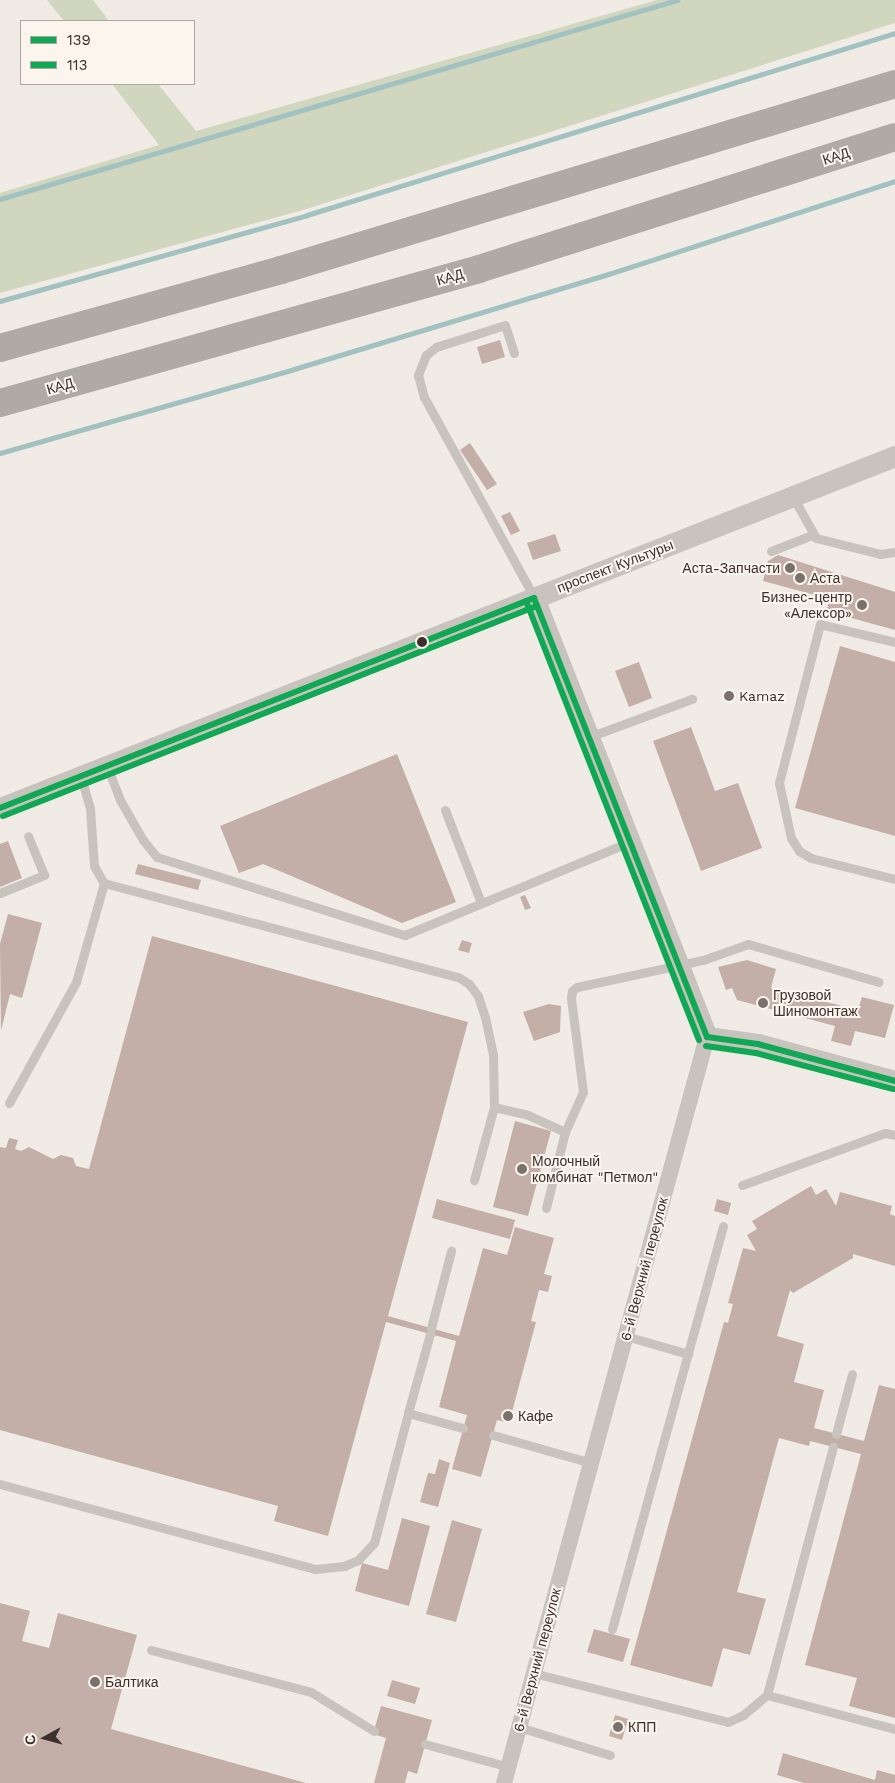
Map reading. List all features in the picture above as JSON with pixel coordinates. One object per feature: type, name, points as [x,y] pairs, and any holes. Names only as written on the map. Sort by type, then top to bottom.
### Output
[{"type":"highway","points":[[0,348],[281,270],[895,84]]},
{"type":"highway","name":"КАД","points":[[0,403],[479,269],[895,137]]},
{"type":"street","name":"проспект Культуры","points":[[0,808],[895,456]]},
{"type":"street","points":[[534,598],[707,1037],[758,1044],[895,1081]]},
{"type":"street","name":"6-й Верхний переулок","points":[[504,1783],[707,1037]]},
{"type":"lane","points":[[514,353],[505,325],[436,347],[426,355],[418,375],[424,398],[534,598]]},
{"type":"lane","points":[[793,497],[812,535]]},
{"type":"lane","points":[[771,551],[812,535],[880,554],[895,552]]},
{"type":"lane","points":[[895,642],[820,624],[779,783],[791,838],[799,851],[811,858],[895,879]]},
{"type":"lane","points":[[589,737],[692,698]]},
{"type":"lane","points":[[107,766],[120,800],[143,840],[157,857],[176,865],[406,935],[630,842]]},
{"type":"lane","points":[[81,777],[90,808],[94,866],[104,883],[458,977],[469,984],[478,996],[485,1017],[493,1055],[494,1107],[474,1180]]},
{"type":"lane","points":[[445,810],[481,903]]},
{"type":"lane","points":[[0,893],[44,875],[28,836]]},
{"type":"lane","points":[[9,1103],[76,982],[104,883]]},
{"type":"lane","points":[[546,1208],[565,1132],[583,1092],[572,991],[577,987],[679,965],[748,944],[879,982]]},
{"type":"lane","points":[[494,1107],[528,1115],[565,1132]]},
{"type":"lane","points":[[742,1185],[885,1133],[895,1135]]},
{"type":"lane","points":[[612,1629],[723,1226]]},
{"type":"lane","points":[[0,1484],[316,1569],[344,1566],[358,1560],[374,1543],[451,1251]]},
{"type":"lane","points":[[626,1336],[688,1354]]},
{"type":"lane","points":[[836,1434],[852,1374]]},
{"type":"lane","points":[[408,1413],[463,1428]]},
{"type":"lane","points":[[493,1435],[591,1463]]},
{"type":"lane","points":[[533,1673],[728,1722],[743,1715],[767,1695],[833,1447]]},
{"type":"lane","points":[[151,1650],[311,1692],[374,1731]]},
{"type":"lane","points":[[767,1695],[895,1729]]},
{"type":"lane","points":[[519,1727],[610,1755]]},
{"type":"lane","points":[[425,1744],[509,1766]]},
{"type":"green space","points":[[47,0],[93,0],[108,20],[63,20]]},
{"type":"green space","points":[[657,0],[895,0],[895,23],[303,210],[0,293],[0,193],[159,145],[113,85],[159,85],[196,131]]},
{"type":"building","points":[[500,340],[505,357],[482,364],[477,347]]},
{"type":"building","points":[[470,443],[497,484],[487,490],[460,450]]},
{"type":"building","points":[[510,512],[520,531],[511,535],[501,516]]},
{"type":"building","points":[[555,534],[561,551],[533,560],[527,543]]},
{"type":"building","points":[[778,555],[895,592],[895,630],[826,611],[830,599],[763,581],[768,561]]},
{"type":"building","points":[[840,646],[895,662],[895,836],[795,808]]},
{"type":"building","points":[[639,662],[652,698],[629,707],[615,671]]},
{"type":"building","points":[[691,727],[715,791],[738,783],[762,848],[701,871],[653,741]]},
{"type":"building","points":[[397,754],[456,902],[402,923],[263,864],[239,873],[220,826]]},
{"type":"building","points":[[8,841],[22,878],[0,887],[0,844]]},
{"type":"building","points":[[138,864],[201,880],[198,890],[135,874]]},
{"type":"building","points":[[525,895],[531,908],[525,910],[520,897]]},
{"type":"building","points":[[8,914],[42,923],[22,998],[10,994],[1,1031],[0,944]]},
{"type":"building","points":[[152,936],[468,1022],[388,1316],[459,1336],[483,1248],[507,1255],[515,1227],[554,1238],[544,1274],[552,1276],[548,1292],[539,1290],[531,1321],[536,1322],[509,1423],[497,1420],[481,1477],[452,1469],[467,1415],[439,1407],[456,1341],[386,1322],[328,1536],[274,1521],[278,1506],[0,1430],[0,1147],[6,1148],[9,1138],[18,1140],[15,1149],[21,1151],[29,1147],[53,1159],[61,1155],[73,1158],[76,1166],[89,1169]]},
{"type":"building","points":[[462,940],[472,943],[469,953],[458,950]]},
{"type":"building","points":[[747,960],[776,969],[771,988],[858,1010],[862,997],[894,1005],[885,1038],[855,1031],[851,1046],[831,1041],[835,1026],[737,1000],[732,988],[726,990],[718,967]]},
{"type":"building","points":[[549,1004],[561,1006],[560,1032],[534,1041],[523,1012]]},
{"type":"building","name":"Молочный комбинат \"Петмол\"","points":[[515,1121],[551,1131],[528,1216],[493,1207]]},
{"type":"building","points":[[811,1186],[816,1195],[826,1189],[836,1206],[840,1192],[892,1206],[890,1214],[895,1216],[895,1266],[853,1254],[853,1258],[793,1293],[790,1290],[777,1336],[804,1344],[794,1382],[824,1390],[814,1428],[864,1441],[879,1385],[895,1389],[895,1718],[849,1706],[857,1678],[805,1665],[861,1454],[810,1441],[809,1446],[779,1438],[737,1592],[766,1599],[750,1655],[723,1648],[712,1687],[630,1665],[724,1322],[728,1323],[733,1304],[728,1303],[743,1248],[756,1251],[747,1235],[757,1229],[752,1221]]},
{"type":"building","points":[[437,1199],[515,1220],[510,1239],[432,1218]]},
{"type":"building","points":[[717,1199],[731,1203],[728,1215],[714,1211]]},
{"type":"building","points":[[439,1459],[450,1463],[438,1507],[420,1502],[428,1473],[435,1474]]},
{"type":"building","points":[[402,1518],[430,1526],[409,1606],[355,1591],[362,1563],[388,1570]]},
{"type":"building","points":[[452,1520],[482,1529],[456,1622],[426,1614]]},
{"type":"building","name":"Балтика","points":[[0,1603],[30,1611],[22,1641],[49,1648],[58,1613],[137,1635],[111,1729],[306,1783],[0,1783]]},
{"type":"building","points":[[594,1629],[630,1639],[623,1662],[587,1652]]},
{"type":"building","points":[[392,1680],[420,1688],[415,1704],[387,1696]]},
{"type":"building","points":[[381,1706],[432,1720],[417,1774],[408,1771],[405,1783],[374,1783],[386,1738],[373,1734]]},
{"type":"building","name":"КПП","points":[[615,1715],[628,1719],[622,1740],[609,1736]]},
{"type":"building","points":[[783,1753],[875,1780],[877,1770],[895,1775],[895,1783],[804,1783],[777,1775]]},
{"type":"waterway","points":[[0,199],[677,0]]},
{"type":"waterway","points":[[0,301],[307,215],[895,33]]},
{"type":"waterway","points":[[0,453],[294,369],[609,274],[895,181]]},
{"type":"transit line","name":"139","points":[[534,598],[707,1037]]},
{"type":"transit line","name":"139","points":[[0,808],[534,598]]},
{"type":"transit line","name":"113","points":[[526,601],[699,1040]]},
{"type":"transit line","name":"113","points":[[3,816],[537,606]]},
{"type":"transit line","name":"139","points":[[707,1037],[758,1044],[895,1081]]},
{"type":"transit line","name":"113","points":[[706,1046],[756,1053],[893,1089]]},
{"type":"place","name":"Аста-Запчасти","points":[[790,568]]},
{"type":"place","name":"Аста","points":[[800,578]]},
{"type":"place","name":"Бизнес-центр «Алексор»","points":[[862,605]]},
{"type":"place","name":"Kamaz","points":[[729,696]]},
{"type":"place","name":"Грузовой Шиномонтаж","points":[[763,1003]]},
{"type":"place","name":"Молочный комбинат \"Петмол\"","points":[[522,1169]]},
{"type":"place","name":"Кафе","points":[[508,1416]]},
{"type":"place","name":"Балтика","points":[[95,1682]]},
{"type":"place","name":"КПП","points":[[618,1727]]}]
